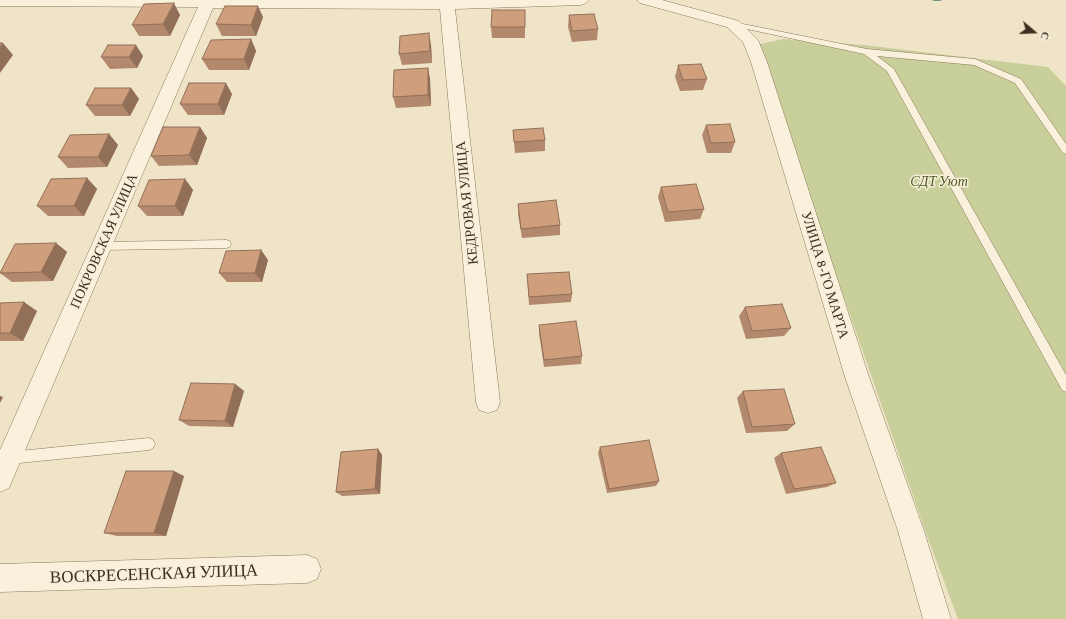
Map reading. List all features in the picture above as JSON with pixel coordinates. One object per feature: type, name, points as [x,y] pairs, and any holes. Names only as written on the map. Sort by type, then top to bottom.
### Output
[{"type":"street","points":[[0,1],[447,4],[581,0]]},
{"type":"street","name":"УЛИЦА 8-ГО МАРТА","points":[[645,0],[733,24],[750,40],[759,62],[857,377],[911,531],[937,619]]},
{"type":"street","name":"ПОКРОВСКАЯ УЛИЦА","points":[[0,480],[208,2]]},
{"type":"street","name":"КЕДРОВАЯ УЛИЦА","points":[[447,4],[488,402]]},
{"type":"street","name":"ВОСКРЕСЕНСКАЯ УЛИЦА","points":[[0,578],[307,569]]},
{"type":"lane","points":[[733,24],[867,52],[975,62],[1018,81],[1066,151]]},
{"type":"lane","points":[[867,52],[890,69],[1066,386]]},
{"type":"lane","points":[[102,246],[226,244]]},
{"type":"lane","points":[[9,458],[149,444]]},
{"type":"green space","name":"СДТ Уют","points":[[783,39],[864,45],[1048,67],[1066,86],[1066,619],[958,619],[926,533],[756,45]]},
{"type":"building","points":[[174,3],[163,24],[132,25],[144,4]]},
{"type":"building","points":[[225,6],[258,6],[251,25],[216,24]]},
{"type":"building","points":[[492,10],[525,10],[525,27],[491,27]]},
{"type":"building","points":[[594,14],[598,29],[572,31],[569,15]]},
{"type":"building","points":[[429,33],[430,51],[399,54],[400,36]]},
{"type":"building","points":[[251,39],[244,59],[202,59],[211,40]]},
{"type":"building","points":[[108,45],[136,45],[129,57],[101,57]]},
{"type":"building","points":[[701,64],[707,79],[683,80],[678,65]]},
{"type":"building","points":[[428,68],[428,95],[393,97],[394,70]]},
{"type":"building","points":[[189,83],[226,83],[218,104],[180,104]]},
{"type":"building","points":[[95,88],[131,88],[122,105],[86,105]]},
{"type":"building","points":[[730,124],[735,142],[711,143],[706,125]]},
{"type":"building","points":[[163,127],[200,127],[189,155],[151,156]]},
{"type":"building","points":[[543,128],[545,140],[514,142],[513,130]]},
{"type":"building","points":[[109,134],[98,157],[58,157],[70,135]]},
{"type":"building","points":[[87,178],[74,206],[37,206],[51,179]]},
{"type":"building","points":[[185,179],[175,206],[138,206],[149,180]]},
{"type":"building","points":[[696,184],[704,209],[668,212],[661,187]]},
{"type":"building","points":[[556,200],[560,225],[521,229],[518,204]]},
{"type":"building","points":[[56,243],[41,272],[0,273],[15,244]]},
{"type":"building","points":[[261,250],[255,273],[219,273],[226,251]]},
{"type":"building","points":[[569,272],[572,294],[529,297],[527,274]]},
{"type":"building","points":[[24,302],[10,333],[0,333],[0,303]]},
{"type":"building","points":[[782,304],[791,328],[752,331],[745,307]]},
{"type":"building","points":[[576,321],[582,356],[544,360],[539,325]]},
{"type":"building","points":[[191,383],[235,384],[225,421],[179,420]]},
{"type":"building","points":[[784,389],[795,424],[752,427],[743,391]]},
{"type":"building","points":[[649,440],[659,481],[609,489],[600,447]]},
{"type":"building","points":[[821,447],[836,483],[794,489],[781,453]]},
{"type":"building","points":[[378,449],[375,489],[336,492],[341,452]]},
{"type":"building","points":[[126,471],[174,471],[154,533],[104,533]]},
{"type":"waterway","points":[[934,0],[940,0]]}]
